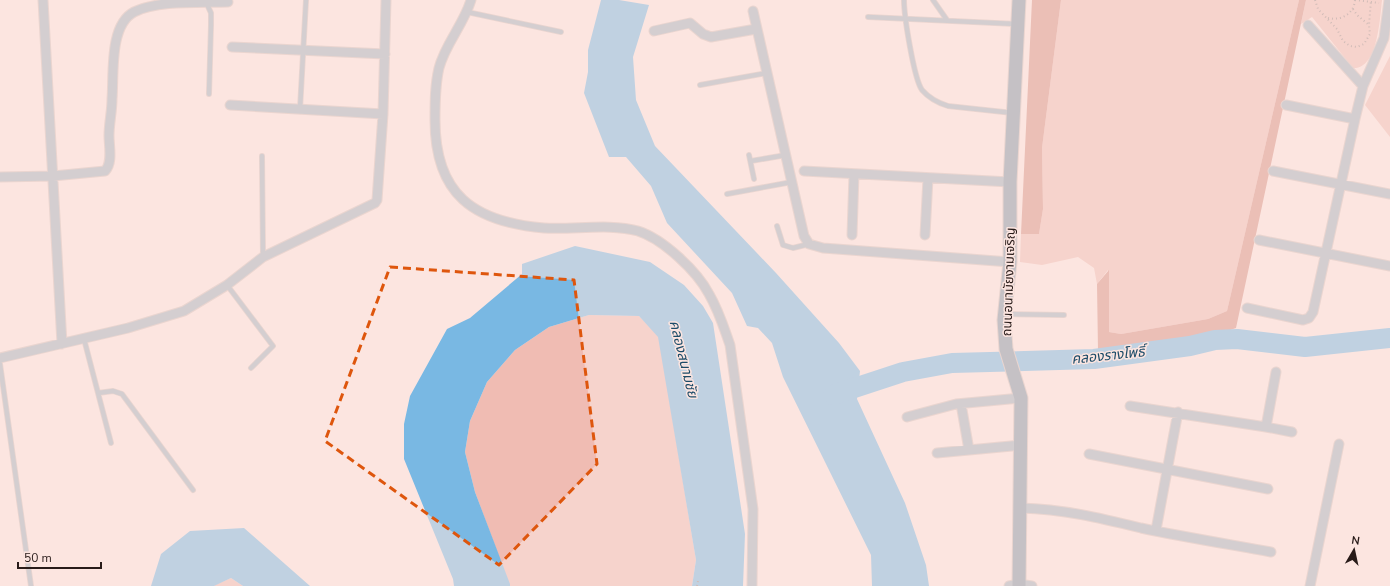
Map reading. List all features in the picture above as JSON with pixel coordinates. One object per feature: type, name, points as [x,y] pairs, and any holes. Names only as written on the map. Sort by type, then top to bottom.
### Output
[{"type":"street","points":[[43,0],[62,344]]},
{"type":"street","points":[[0,358],[62,344],[184,311],[227,285],[263,257],[375,203],[383,114],[386,0]]},
{"type":"street","points":[[471,0],[467,12],[439,67],[435,95],[435,139],[440,167],[452,190],[468,206],[496,219],[544,228],[625,228],[639,231],[669,249],[687,266],[709,293],[730,345],[753,509],[752,586]]},
{"type":"street","name":"ถนนอนามัยงามเจริญ","points":[[1019,0],[1010,182],[1010,262],[1004,314],[1006,349],[1021,398],[1022,445],[1019,585]]},
{"type":"street","points":[[0,177],[53,176],[104,172],[108,168],[110,159],[110,121],[116,40],[123,22],[127,17],[140,9],[168,3],[228,2]]},
{"type":"street","points":[[1246,308],[1303,320],[1309,318],[1316,302],[1340,184],[1363,86],[1387,39],[1389,2]]},
{"type":"street","points":[[753,11],[804,236],[809,244],[823,248],[1010,262]]},
{"type":"street","points":[[654,31],[690,23],[704,34],[711,37],[756,29]]},
{"type":"street","points":[[1308,25],[1363,86]]},
{"type":"street","points":[[232,47],[385,54]]},
{"type":"street","points":[[230,105],[383,114]]},
{"type":"street","points":[[1286,105],[1355,119]]},
{"type":"street","points":[[804,171],[1010,182]]},
{"type":"street","points":[[1273,171],[1390,194]]},
{"type":"street","points":[[852,235],[854,174]]},
{"type":"street","points":[[925,235],[928,178]]},
{"type":"street","points":[[1259,240],[1390,266]]},
{"type":"street","points":[[1266,427],[1276,372]]},
{"type":"street","points":[[907,417],[962,404],[1021,398]]},
{"type":"street","points":[[962,404],[969,450]]},
{"type":"street","points":[[1130,406],[1178,412],[1292,432]]},
{"type":"street","points":[[1156,530],[1178,412]]},
{"type":"street","points":[[1310,586],[1339,444]]},
{"type":"street","points":[[937,453],[1022,445]]},
{"type":"street","points":[[1089,454],[1268,489]]},
{"type":"street","points":[[1021,508],[1052,509],[1100,517],[1156,530],[1270,552]]},
{"type":"lane","points":[[300,109],[306,0]]},
{"type":"lane","points":[[904,0],[904,18],[921,89],[939,104],[1013,113]]},
{"type":"lane","points":[[933,0],[947,20]]},
{"type":"lane","points":[[206,2],[210,13],[211,25],[208,94]]},
{"type":"lane","points":[[467,12],[561,32]]},
{"type":"lane","points":[[868,17],[1018,24]]},
{"type":"lane","points":[[700,85],[767,73]]},
{"type":"lane","points":[[749,155],[754,179]]},
{"type":"lane","points":[[751,161],[786,155]]},
{"type":"lane","points":[[262,156],[263,257]]},
{"type":"lane","points":[[727,194],[792,182]]},
{"type":"lane","points":[[777,226],[783,245],[793,248],[809,244]]},
{"type":"lane","points":[[227,285],[273,345],[273,348],[251,368]]},
{"type":"lane","points":[[1004,314],[1064,315]]},
{"type":"lane","points":[[84,338],[110,443]]},
{"type":"lane","points":[[0,364],[31,586]]},
{"type":"lane","points":[[98,393],[113,391],[122,394],[193,490]]},
{"type":"path","points":[[1315,0],[1318,9],[1327,17],[1337,29],[1344,41],[1350,46],[1364,44],[1370,34],[1369,25],[1371,1]]},
{"type":"path","points":[[1327,17],[1341,18],[1347,15],[1352,10],[1355,0],[1389,2]]},
{"type":"path","points":[[1354,9],[1357,15],[1369,25]]},
{"type":"path","points":[[697,586],[698,581]]},
{"type":"highlighted area","points":[[390,267],[574,280],[597,464],[499,565],[325,441]]},
{"type":"shaded area","points":[[1032,0],[1061,0],[1042,148],[1043,209],[1039,234],[1021,234]]},
{"type":"shaded area","points":[[1061,0],[1299,0],[1227,311],[1208,319],[1121,334],[1109,332],[1108,270],[1097,284],[1094,268],[1078,257],[1042,265],[1020,262],[1021,234],[1039,234],[1043,209],[1042,148]]},
{"type":"shaded area","points":[[1299,0],[1306,0],[1236,328],[1207,338],[1111,352],[1098,351],[1097,284],[1109,270],[1109,332],[1121,334],[1208,319],[1227,311]]},
{"type":"shaded area","points":[[1306,0],[1382,0],[1379,30],[1373,52],[1368,61],[1361,66],[1353,68],[1312,17],[1301,24]]},
{"type":"shaded area","points":[[1390,56],[1390,137],[1365,105]]},
{"type":"shaded area","points":[[589,315],[639,316],[659,337],[696,560],[692,586],[510,586],[475,492],[465,452],[470,421],[487,382],[515,350],[549,327]]},
{"type":"shaded area","points":[[231,578],[243,586],[214,586],[215,585]]},
{"type":"water","points":[[601,0],[619,0],[649,5],[633,57],[636,100],[655,146],[776,273],[839,343],[860,371],[857,399],[905,503],[926,565],[929,586],[872,586],[871,555],[783,377],[772,343],[758,328],[747,326],[732,293],[667,223],[651,186],[626,157],[609,157],[584,93],[588,72],[588,50]]},
{"type":"water","name":"คลองสนามชัย","points":[[575,246],[650,262],[684,285],[703,306],[713,323],[745,534],[743,586],[692,586],[696,560],[658,337],[639,316],[589,315],[549,327],[515,350],[487,382],[470,421],[465,452],[475,492],[510,586],[454,586],[453,579],[404,459],[404,424],[410,396],[447,329],[470,318],[522,274],[522,264]]},
{"type":"water","points":[[244,528],[310,586],[243,586],[231,578],[214,586],[151,586],[161,554],[190,531]]},
{"type":"waterway","name":"คลองรางโพธิ์","points":[[833,395],[903,372],[952,363],[1094,359],[1190,346],[1215,340],[1237,339],[1305,347],[1390,338]]}]
